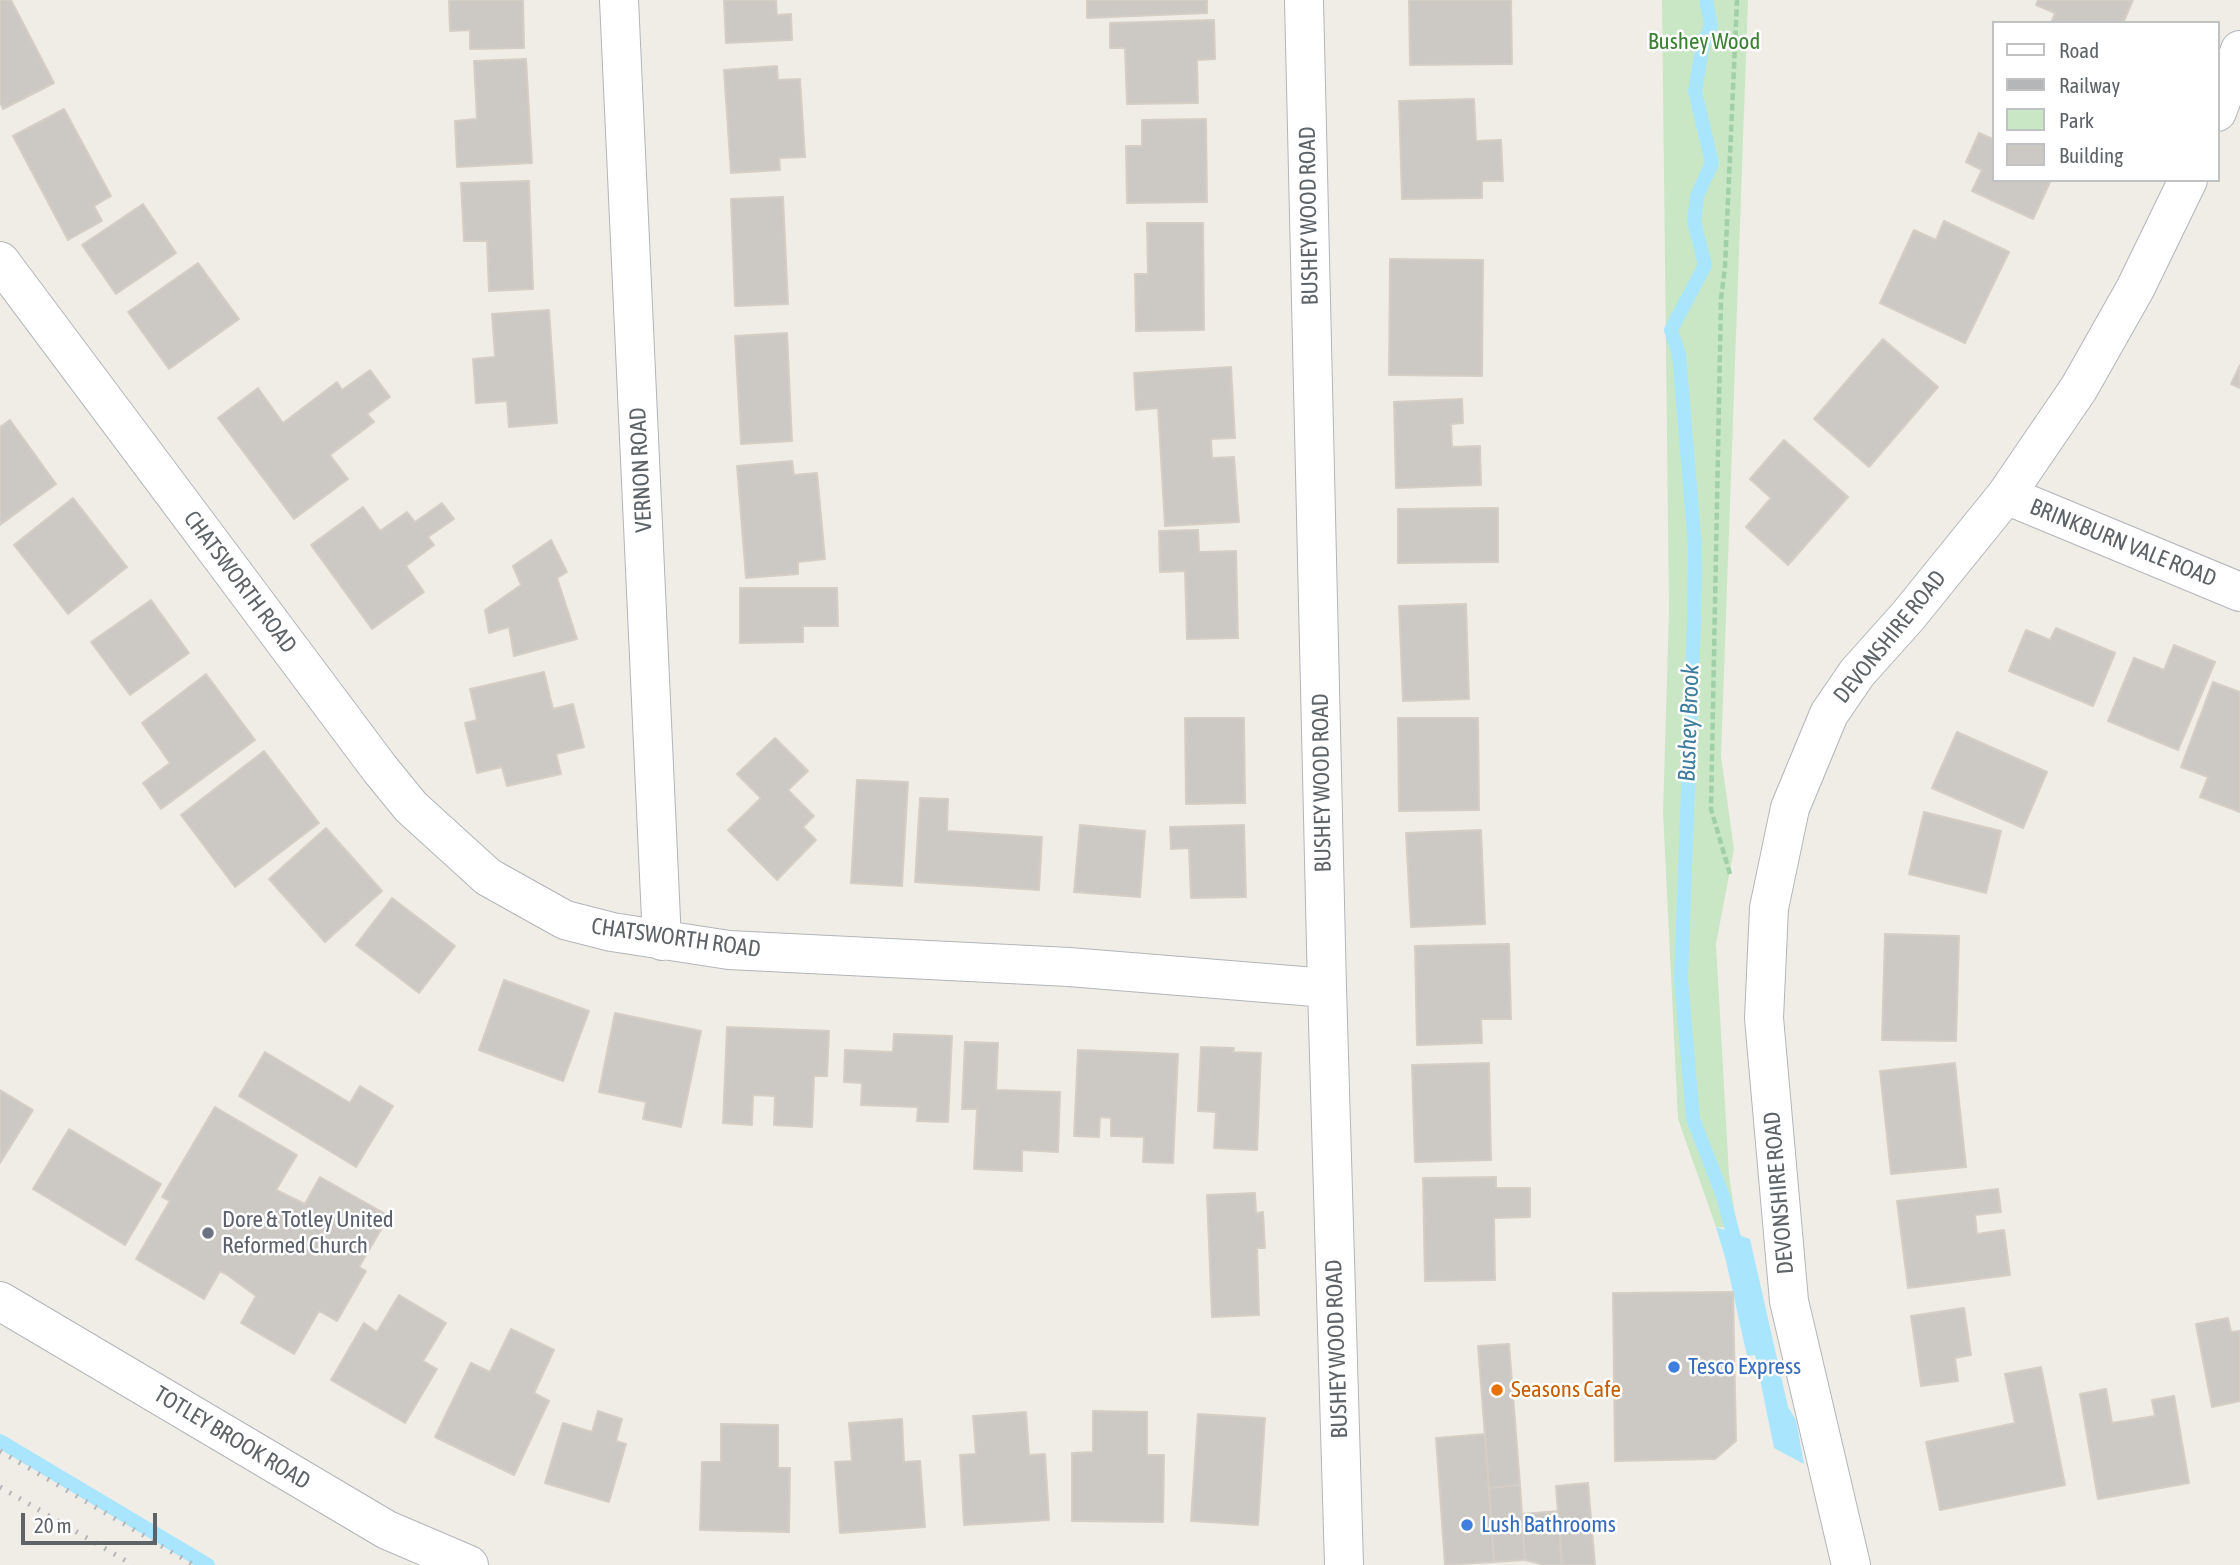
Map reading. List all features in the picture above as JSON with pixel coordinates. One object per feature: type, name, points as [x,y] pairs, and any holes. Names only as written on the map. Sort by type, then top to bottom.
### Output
[{"type":"street","name":"VERNON ROAD","points":[[619,0],[662,941]]},
{"type":"street","name":"BUSHEY WOOD ROAD","points":[[1304,0],[1326,988],[1344,1565]]},
{"type":"street","points":[[2219,107],[2240,50]]},
{"type":"street","name":"DEVONSHIRE ROAD","points":[[1851,1565],[1789,1301],[1764,1018],[1769,908],[1790,808],[1829,714],[1857,673],[1908,616],[2006,495],[2079,388],[2135,289],[2187,182]]},
{"type":"street","name":"CHATSWORTH ROAD","points":[[0,261],[411,807],[488,877],[533,903],[565,920],[612,932],[729,950],[1069,967],[1326,988]]},
{"type":"street","name":"BRINKBURN VALE ROAD","points":[[2006,495],[2240,592]]},
{"type":"street","name":"TOTLEY BROOK ROAD","points":[[0,1301],[387,1530],[469,1565]]},
{"type":"path","points":[[1731,874],[1711,809],[1721,299],[1725,267],[1737,0]]},
{"type":"green space","name":"Bushey Wood","points":[[1662,0],[1748,0],[1721,756],[1734,849],[1716,944],[1729,1175],[1737,1228],[1716,1227],[1678,1119],[1663,812],[1669,611]]},
{"type":"water","points":[[1716,1227],[1750,1239],[1788,1407],[1796,1420],[1804,1464],[1774,1448],[1755,1355],[1747,1356]]},
{"type":"building","points":[[0,0],[11,0],[54,83],[3,109],[0,102]]},
{"type":"building","points":[[449,0],[523,0],[524,48],[470,49],[470,30],[450,31]]},
{"type":"building","points":[[724,0],[776,0],[777,15],[791,14],[792,40],[726,43]]},
{"type":"building","points":[[1087,0],[1207,0],[1207,13],[1087,18]]},
{"type":"building","points":[[1409,0],[1511,0],[1512,64],[1410,65]]},
{"type":"building","points":[[2038,0],[2133,0],[2124,21],[2052,21],[2055,13],[2036,5]]},
{"type":"building","points":[[1214,20],[1215,59],[1197,60],[1198,103],[1127,104],[1125,48],[1110,48],[1110,23]]},
{"type":"building","points":[[526,59],[532,163],[457,167],[455,121],[477,119],[474,61]]},
{"type":"building","points":[[777,66],[778,80],[800,79],[805,157],[779,158],[780,170],[731,173],[724,70]]},
{"type":"building","points":[[1474,99],[1476,141],[1501,140],[1503,181],[1482,181],[1482,198],[1402,199],[1399,101]]},
{"type":"building","points":[[64,109],[111,196],[94,206],[102,221],[68,240],[13,136]]},
{"type":"building","points":[[1206,119],[1207,202],[1127,203],[1126,146],[1142,146],[1142,120]]},
{"type":"building","points":[[1979,133],[1992,139],[1992,182],[2050,182],[2033,219],[1972,191],[1982,170],[1966,162]]},
{"type":"building","points":[[529,181],[533,289],[489,291],[487,241],[464,241],[461,183]]},
{"type":"building","points":[[783,197],[788,304],[735,306],[731,199]]},
{"type":"building","points":[[143,204],[176,253],[116,294],[82,245]]},
{"type":"building","points":[[1944,221],[2009,252],[1965,343],[1880,303],[1914,230],[1936,240]]},
{"type":"building","points":[[1147,223],[1203,223],[1204,330],[1136,331],[1135,274],[1148,274]]},
{"type":"building","points":[[1390,259],[1483,260],[1482,376],[1389,375]]},
{"type":"building","points":[[198,263],[239,319],[169,369],[128,312]]},
{"type":"building","points":[[549,310],[557,423],[509,427],[507,401],[476,403],[473,359],[495,357],[492,314]]},
{"type":"building","points":[[787,333],[792,441],[741,444],[735,336]]},
{"type":"building","points":[[1883,339],[1938,387],[1869,467],[1814,419]]},
{"type":"building","points":[[2240,365],[2240,388],[2231,384]]},
{"type":"building","points":[[1231,367],[1235,438],[1211,439],[1212,458],[1234,457],[1239,522],[1165,526],[1158,408],[1136,410],[1134,373]]},
{"type":"building","points":[[370,370],[390,397],[367,414],[374,422],[330,455],[348,479],[294,519],[218,418],[258,388],[283,423],[337,382],[342,390]]},
{"type":"building","points":[[1462,399],[1463,423],[1451,424],[1452,447],[1480,446],[1481,485],[1396,488],[1394,402]]},
{"type":"building","points":[[10,420],[56,484],[0,525],[0,427]]},
{"type":"building","points":[[1784,440],[1848,497],[1788,565],[1746,527],[1771,498],[1750,479]]},
{"type":"building","points":[[792,461],[794,475],[817,473],[825,559],[798,562],[798,574],[746,578],[737,466]]},
{"type":"building","points":[[73,498],[127,567],[68,614],[14,545]]},
{"type":"building","points":[[442,503],[454,519],[428,537],[434,545],[406,566],[424,592],[372,629],[311,545],[363,507],[380,531],[407,512],[415,522]]},
{"type":"building","points":[[1498,508],[1498,562],[1398,563],[1398,509]]},
{"type":"building","points":[[1198,530],[1199,552],[1236,551],[1238,638],[1187,639],[1185,571],[1160,572],[1159,531]]},
{"type":"building","points":[[551,540],[567,572],[557,578],[577,639],[514,656],[509,627],[489,633],[485,610],[521,585],[513,566]]},
{"type":"building","points":[[740,588],[837,588],[838,626],[803,626],[803,642],[740,643]]},
{"type":"building","points":[[151,600],[189,653],[130,695],[91,642]]},
{"type":"building","points":[[1466,604],[1469,699],[1403,701],[1399,606]]},
{"type":"building","points":[[2056,628],[2115,653],[2093,706],[2009,671],[2026,630],[2050,640]]},
{"type":"building","points":[[2174,645],[2215,662],[2178,750],[2108,721],[2134,658],[2164,670]]},
{"type":"building","points":[[544,672],[553,709],[573,704],[584,747],[556,754],[561,774],[507,786],[502,767],[477,773],[465,723],[477,720],[470,689]]},
{"type":"building","points":[[206,674],[255,740],[161,809],[143,783],[170,763],[142,723]]},
{"type":"building","points":[[2213,682],[2240,692],[2240,812],[2200,797],[2208,777],[2181,767]]},
{"type":"building","points":[[1185,718],[1244,718],[1245,803],[1186,804]]},
{"type":"building","points":[[1398,718],[1478,718],[1479,810],[1399,811]]},
{"type":"building","points":[[1957,732],[2047,772],[2023,828],[1932,788]]},
{"type":"building","points":[[775,738],[808,771],[788,790],[814,816],[803,827],[816,840],[777,880],[728,830],[761,798],[737,774]]},
{"type":"building","points":[[264,751],[319,823],[235,887],[181,815]]},
{"type":"building","points":[[857,780],[908,782],[902,886],[851,883]]},
{"type":"building","points":[[920,798],[948,799],[947,831],[1042,837],[1039,890],[915,882]]},
{"type":"building","points":[[1924,812],[2001,831],[1986,893],[1909,874]]},
{"type":"building","points":[[1080,825],[1145,831],[1140,897],[1074,892]]},
{"type":"building","points":[[1244,825],[1246,897],[1191,898],[1189,848],[1171,849],[1170,827]]},
{"type":"building","points":[[326,828],[382,891],[325,942],[269,879]]},
{"type":"building","points":[[1481,830],[1485,924],[1411,927],[1406,833]]},
{"type":"building","points":[[392,898],[455,946],[419,993],[356,945]]},
{"type":"building","points":[[1885,934],[1959,936],[1956,1041],[1882,1040]]},
{"type":"building","points":[[1509,944],[1511,1019],[1481,1019],[1482,1043],[1417,1045],[1415,946]]},
{"type":"building","points":[[504,980],[589,1011],[563,1081],[479,1050]]},
{"type":"building","points":[[615,1013],[701,1031],[681,1127],[643,1119],[646,1102],[599,1092]]},
{"type":"building","points":[[727,1027],[829,1031],[827,1076],[814,1076],[812,1127],[774,1125],[775,1096],[753,1095],[752,1125],[723,1123]]},
{"type":"building","points":[[894,1034],[952,1036],[948,1122],[917,1121],[918,1107],[861,1105],[862,1083],[844,1082],[845,1050],[893,1052]]},
{"type":"building","points":[[965,1042],[998,1043],[996,1090],[1060,1092],[1058,1152],[1022,1150],[1022,1171],[974,1169],[977,1109],[962,1109]]},
{"type":"building","points":[[1201,1047],[1234,1048],[1233,1052],[1261,1053],[1257,1150],[1214,1148],[1216,1112],[1198,1111]]},
{"type":"building","points":[[1078,1050],[1178,1054],[1173,1163],[1143,1162],[1144,1137],[1111,1136],[1111,1118],[1100,1117],[1099,1137],[1074,1136]]},
{"type":"building","points":[[265,1052],[350,1103],[360,1086],[393,1106],[356,1167],[239,1096]]},
{"type":"building","points":[[1489,1063],[1491,1160],[1415,1162],[1412,1065]]},
{"type":"building","points":[[1955,1063],[1966,1167],[1891,1174],[1880,1071]]},
{"type":"building","points":[[0,1090],[33,1110],[0,1163]]},
{"type":"building","points":[[215,1107],[297,1155],[276,1190],[305,1204],[320,1177],[389,1216],[359,1267],[366,1271],[337,1321],[319,1311],[294,1354],[241,1323],[256,1296],[226,1274],[220,1271],[204,1299],[136,1259],[170,1201],[162,1197]]},
{"type":"building","points":[[69,1129],[161,1184],[125,1245],[33,1189]]},
{"type":"building","points":[[1496,1177],[1496,1188],[1530,1188],[1530,1217],[1494,1218],[1495,1280],[1425,1281],[1423,1178]]},
{"type":"building","points":[[1998,1189],[2001,1212],[1975,1215],[1977,1234],[2004,1230],[2010,1275],[1908,1288],[1897,1201]]},
{"type":"building","points":[[1255,1193],[1256,1213],[1263,1212],[1265,1248],[1257,1248],[1259,1315],[1212,1317],[1207,1195]]},
{"type":"building","name":"Tesco Express","points":[[1733,1292],[1736,1441],[1715,1459],[1615,1461],[1613,1293]]},
{"type":"building","points":[[399,1295],[446,1323],[423,1361],[437,1369],[405,1423],[331,1380],[364,1323],[377,1332]]},
{"type":"building","points":[[1964,1308],[1971,1355],[1955,1358],[1958,1381],[1921,1386],[1911,1316]]},
{"type":"building","points":[[2228,1318],[2231,1332],[2240,1331],[2240,1401],[2212,1407],[2196,1324]]},
{"type":"building","points":[[511,1329],[554,1350],[534,1393],[549,1401],[514,1475],[435,1437],[471,1363],[490,1372]]},
{"type":"building","name":"Seasons Cafe","points":[[1509,1344],[1520,1485],[1489,1488],[1478,1346]]},
{"type":"building","points":[[2041,1367],[2065,1485],[1940,1510],[1926,1442],[2015,1423],[2005,1374]]},
{"type":"building","points":[[2106,1389],[2112,1423],[2155,1416],[2152,1400],[2174,1396],[2189,1483],[2098,1499],[2080,1394]]},
{"type":"building","points":[[598,1411],[622,1419],[616,1441],[626,1444],[609,1502],[545,1483],[563,1423],[592,1432]]},
{"type":"building","points":[[1093,1411],[1147,1412],[1147,1455],[1164,1455],[1163,1522],[1072,1521],[1072,1453],[1093,1452]]},
{"type":"building","points":[[1026,1412],[1029,1455],[1045,1454],[1049,1520],[964,1525],[960,1455],[976,1454],[973,1416]]},
{"type":"building","points":[[1198,1414],[1265,1418],[1258,1525],[1191,1521]]},
{"type":"building","points":[[902,1419],[904,1462],[920,1461],[925,1527],[840,1533],[835,1462],[852,1461],[849,1423]]},
{"type":"building","points":[[721,1424],[778,1425],[778,1468],[790,1468],[789,1532],[700,1530],[702,1462],[721,1462]]},
{"type":"building","name":"Lush Bathrooms","points":[[1485,1434],[1494,1562],[1445,1565],[1436,1438]]},
{"type":"building","points":[[1588,1483],[1595,1565],[1562,1565],[1556,1486]]},
{"type":"building","points":[[1520,1485],[1525,1560],[1494,1562],[1489,1488]]},
{"type":"building","points":[[1558,1511],[1562,1565],[1545,1565],[1525,1560],[1522,1514]]},
{"type":"waterway","name":"Bushey Brook","points":[[1706,0],[1711,25],[1702,49],[1695,91],[1712,163],[1697,196],[1694,221],[1705,265],[1671,330],[1679,355],[1695,547],[1681,979],[1693,1119],[1723,1196],[1737,1249]]},
{"type":"waterway","points":[[0,1441],[208,1565]]},
{"type":"railway","points":[[0,1451],[194,1565]]},
{"type":"railway","points":[[0,1487],[133,1565]]},
{"type":"place","name":"Dore & Totley United Reformed Church","points":[[208,1233]]},
{"type":"place","name":"Tesco Express","points":[[1674,1367]]},
{"type":"place","name":"Seasons Cafe","points":[[1497,1390]]},
{"type":"place","name":"Lush Bathrooms","points":[[1467,1525]]}]
